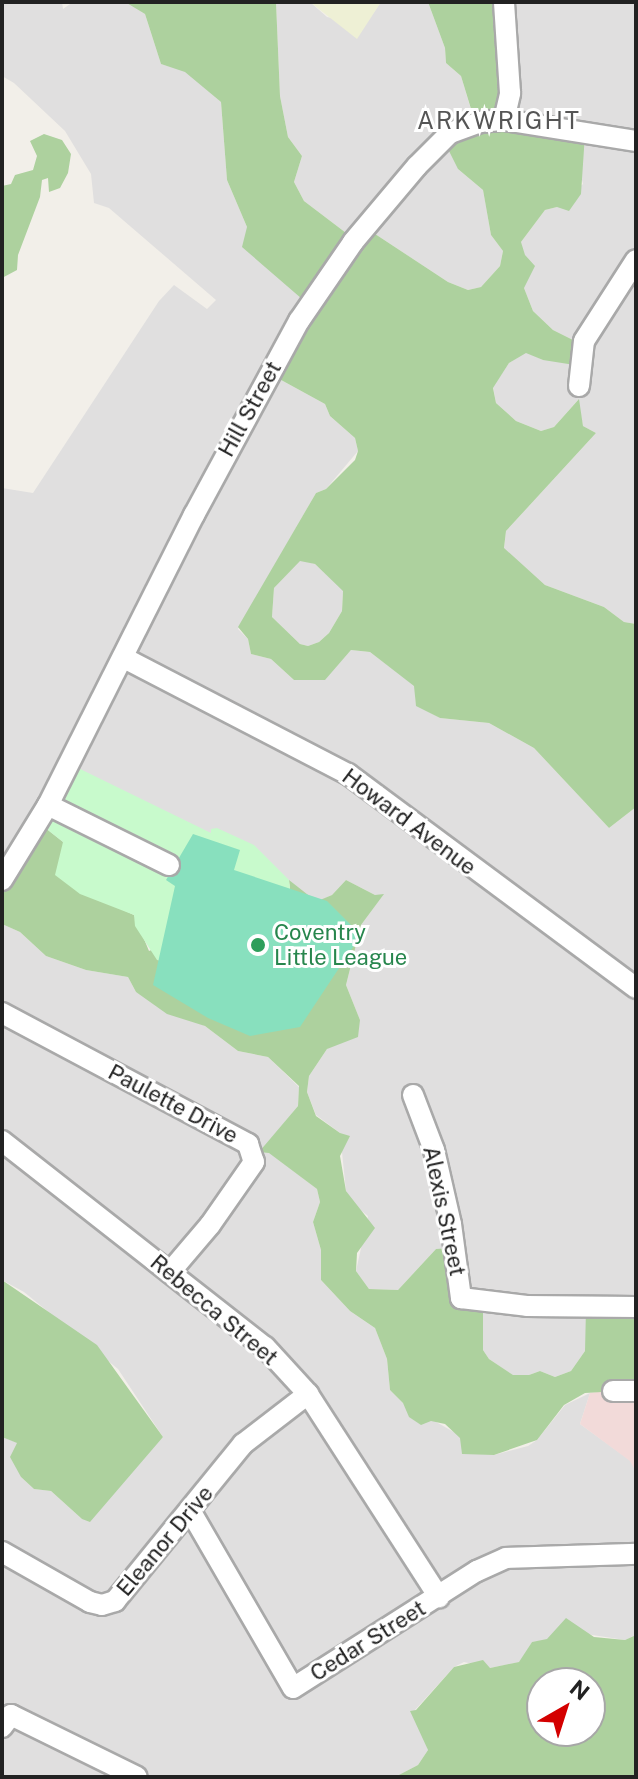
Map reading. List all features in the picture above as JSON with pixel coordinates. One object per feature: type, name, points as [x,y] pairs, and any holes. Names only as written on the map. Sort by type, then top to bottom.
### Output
[{"type":"street","points":[[504,2],[510,93],[504,120]]},
{"type":"street","name":"Hill Street","points":[[2,880],[48,805],[248,411],[299,321],[353,242],[450,133],[480,122],[504,120],[636,141]]},
{"type":"street","points":[[579,386],[584,341],[636,260]]},
{"type":"street","name":"Howard Avenue","points":[[124,658],[348,774],[636,988]]},
{"type":"street","points":[[48,805],[169,865]]},
{"type":"street","name":"Paulette Drive","points":[[2,1013],[248,1144],[254,1162],[210,1225],[170,1272]]},
{"type":"street","name":"Alexis Street","points":[[413,1095],[434,1150],[451,1224],[461,1298],[527,1306],[636,1307]]},
{"type":"street","name":"Rebecca Street","points":[[2,1141],[265,1347],[308,1394],[439,1597]]},
{"type":"street","points":[[613,1391],[636,1391]]},
{"type":"street","name":"Eleanor Drive","points":[[2,1552],[75,1595],[102,1605],[115,1601],[191,1512],[243,1444],[308,1394]]},
{"type":"street","name":"Cedar Street","points":[[191,1512],[293,1688],[477,1571],[506,1558],[636,1554]]},
{"type":"street","points":[[2,1727],[11,1715],[137,1777]]},
{"type":"shaded area","points":[[2,2],[62,2],[63,9],[73,2],[125,2],[145,14],[161,64],[185,71],[221,102],[227,180],[247,227],[310,305],[272,375],[325,404],[330,416],[355,438],[358,451],[326,489],[316,493],[238,629],[248,639],[251,654],[271,659],[294,680],[324,680],[351,650],[370,652],[415,686],[416,705],[440,718],[489,723],[534,748],[609,828],[636,807],[636,1307],[585,1351],[571,1371],[555,1377],[540,1371],[529,1375],[512,1375],[489,1359],[483,1350],[482,1309],[454,1305],[436,1249],[398,1290],[369,1289],[356,1271],[368,1216],[354,1205],[346,1191],[340,1133],[316,1115],[307,1092],[309,1076],[327,1049],[360,1020],[346,985],[361,925],[383,895],[375,895],[346,880],[332,895],[321,900],[312,898],[212,834],[2,870],[2,488],[33,493],[159,301],[174,285],[207,309],[216,300],[109,208],[94,203],[91,174],[65,131],[14,83],[2,76]]},
{"type":"shaded area","points":[[276,2],[310,2],[327,17],[365,25],[381,2],[428,2],[445,48],[446,63],[461,76],[475,123],[458,169],[483,190],[491,235],[503,251],[500,266],[481,287],[468,290],[448,282],[366,228],[354,239],[304,201],[294,182],[302,156],[288,137],[280,96]]},
{"type":"shaded area","points":[[506,2],[636,2],[636,624],[624,622],[604,607],[545,585],[504,549],[506,531],[596,433],[583,426],[578,400],[554,427],[541,431],[516,421],[496,403],[493,387],[509,363],[526,352],[543,360],[581,344],[553,330],[533,311],[524,288],[521,242],[545,210],[557,207],[583,184],[580,172],[585,135],[508,120]]},
{"type":"shaded area","points":[[300,560],[315,564],[343,590],[342,611],[329,633],[308,646],[300,644],[272,617],[274,588]]},
{"type":"shaded area","points":[[2,924],[20,932],[46,956],[86,970],[128,977],[136,992],[205,1026],[238,1051],[268,1057],[299,1087],[298,1106],[260,1152],[269,1152],[317,1189],[320,1202],[313,1222],[321,1250],[321,1280],[350,1311],[375,1328],[387,1359],[390,1390],[403,1403],[494,1455],[528,1446],[537,1440],[565,1405],[590,1393],[580,1424],[631,1461],[636,1472],[636,1635],[625,1640],[586,1634],[532,1642],[520,1662],[490,1668],[464,1662],[454,1667],[415,1710],[428,1750],[418,1765],[395,1777],[2,1777],[2,1437],[18,1443],[21,1477],[34,1489],[51,1491],[82,1519],[163,1437],[118,1369],[24,1292],[2,1280]]},
{"type":"shaded area","points":[[636,1390],[636,1472],[630,1461],[580,1424],[590,1393]]},
{"type":"green space","points":[[125,2],[276,2],[280,96],[288,137],[302,156],[294,182],[304,201],[354,239],[366,228],[448,282],[468,290],[481,287],[500,266],[503,251],[491,235],[483,190],[458,169],[445,143],[475,122],[461,76],[446,63],[445,48],[428,2],[506,2],[507,115],[585,134],[581,194],[569,211],[557,207],[545,210],[521,242],[525,255],[535,266],[524,288],[533,311],[553,330],[581,344],[581,366],[543,360],[526,353],[509,363],[493,388],[496,403],[516,421],[541,431],[554,427],[579,399],[583,426],[596,433],[506,531],[504,548],[545,585],[604,607],[624,622],[636,624],[636,807],[609,828],[534,748],[489,723],[440,718],[416,706],[414,686],[370,652],[351,650],[325,680],[294,680],[271,659],[251,654],[248,639],[238,627],[316,493],[326,489],[355,460],[358,451],[355,438],[330,416],[325,404],[272,375],[309,305],[242,247],[247,227],[227,180],[221,102],[185,72],[161,64],[145,14]],"holes":[[[300,561],[315,564],[343,591],[342,611],[329,633],[308,646],[300,644],[272,617],[274,588]]]},
{"type":"green space","points":[[310,2],[381,2],[357,39]]},
{"type":"green space","points":[[44,134],[62,140],[71,154],[68,173],[60,188],[49,192],[48,178],[42,180],[40,197],[18,255],[17,270],[2,278],[2,186],[11,184],[15,175],[33,170],[37,156],[30,141]]},
{"type":"green space","points":[[72,765],[211,833],[211,829],[217,828],[254,845],[289,880],[290,889],[224,978],[157,960],[135,926],[134,915],[80,894],[55,875],[63,842],[39,823]]},
{"type":"green space","points":[[39,823],[63,842],[108,903],[134,915],[149,951],[290,889],[289,880],[312,898],[320,900],[332,895],[346,880],[375,895],[384,894],[361,925],[346,985],[360,1020],[358,1037],[327,1049],[309,1076],[307,1092],[316,1116],[340,1133],[350,1136],[340,1156],[346,1191],[375,1228],[357,1253],[356,1271],[369,1289],[398,1290],[436,1249],[451,1248],[454,1305],[483,1309],[483,1350],[489,1359],[513,1375],[540,1371],[555,1377],[571,1371],[585,1351],[586,1309],[636,1307],[636,1390],[585,1393],[564,1405],[537,1440],[494,1455],[462,1454],[460,1438],[445,1424],[431,1421],[421,1425],[409,1417],[403,1403],[390,1390],[387,1359],[375,1328],[350,1311],[321,1280],[321,1250],[313,1222],[320,1202],[317,1189],[269,1153],[259,1152],[298,1106],[299,1086],[268,1057],[238,1051],[205,1026],[167,1014],[136,992],[128,977],[86,970],[46,956],[20,932],[2,924],[2,870]]},
{"type":"green space","name":"Coventry Little League","points":[[193,834],[240,850],[234,870],[327,901],[361,935],[300,1027],[250,1036],[208,1018],[153,985],[175,886],[166,880]]},
{"type":"green space","points":[[2,1280],[97,1345],[163,1437],[90,1522],[82,1519],[51,1491],[34,1489],[21,1477],[10,1457],[17,1443],[2,1437]]},
{"type":"green space","points":[[566,1618],[594,1637],[625,1640],[636,1635],[636,1777],[395,1777],[418,1765],[428,1750],[410,1711],[416,1710],[454,1667],[483,1660],[490,1668],[519,1662],[532,1642],[547,1639]]},
{"type":"place","name":"Coventry Little League","points":[[258,945]]},
{"type":"district","name":"ARKWRIGHT","points":[[499,121]]}]
